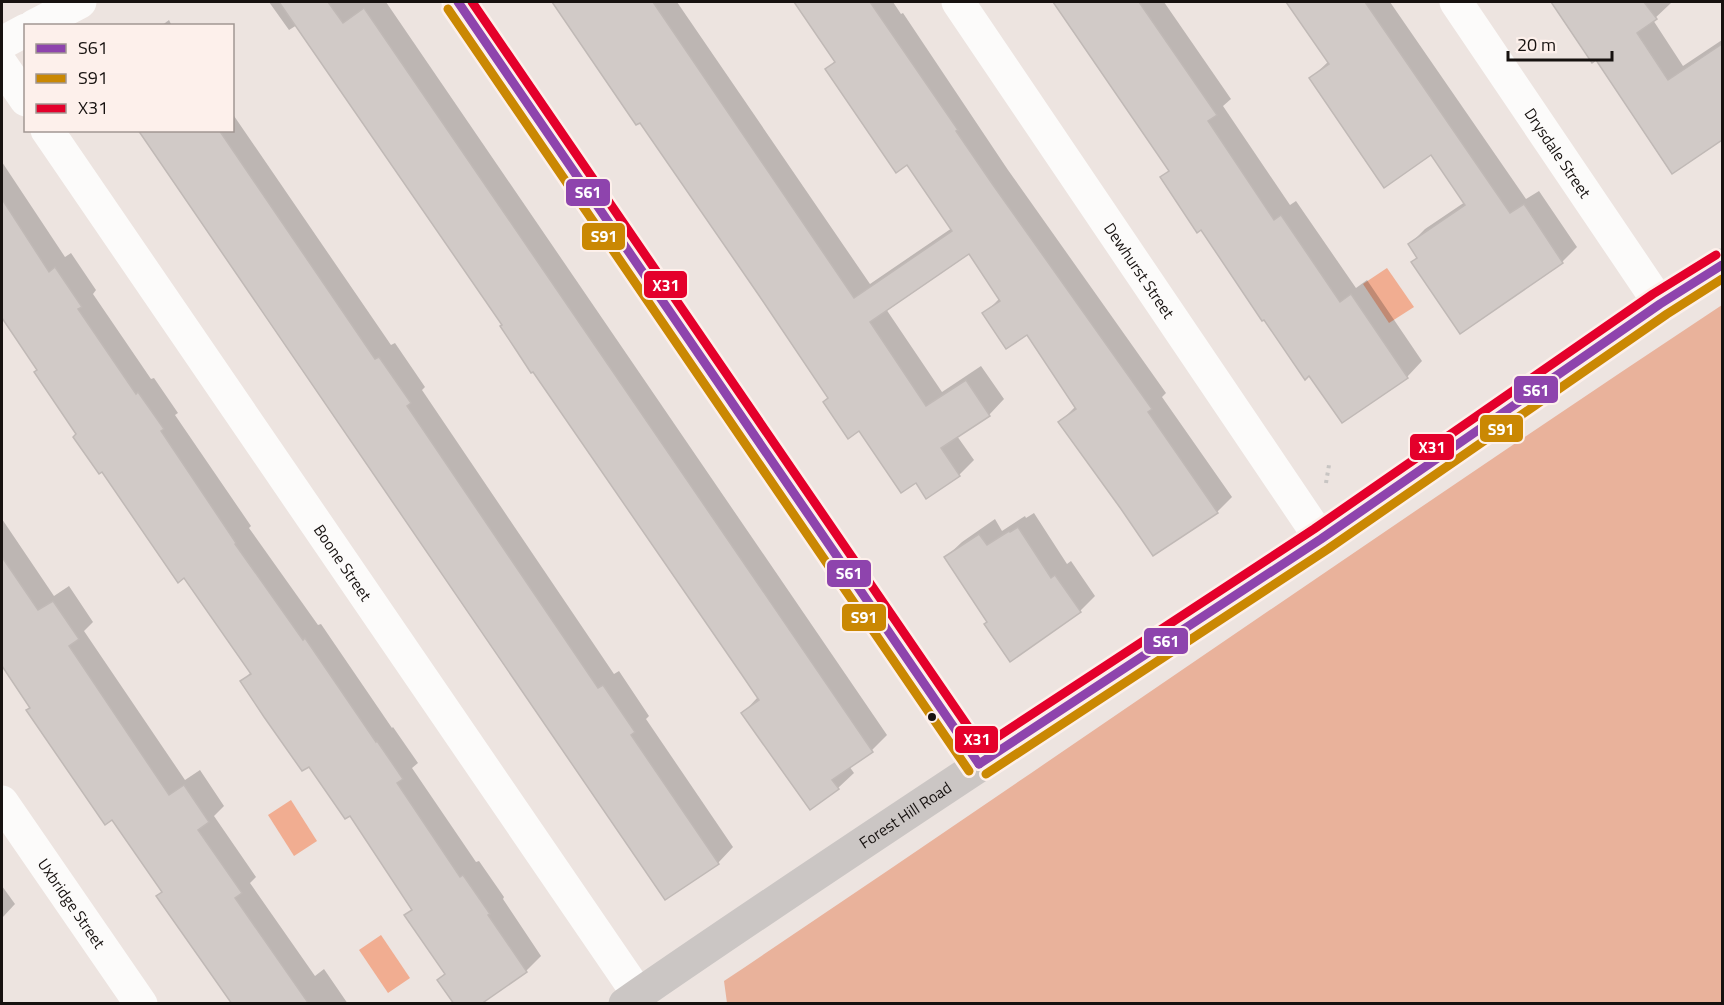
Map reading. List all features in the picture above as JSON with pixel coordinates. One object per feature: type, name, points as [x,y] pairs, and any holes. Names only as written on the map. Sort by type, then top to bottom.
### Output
[{"type":"street","points":[[38,24],[80,2]]},
{"type":"street","points":[[458,2],[979,764]]},
{"type":"street","name":"Dewhurst Street","points":[[958,2],[1321,539]]},
{"type":"street","name":"Drysdale Street","points":[[1456,2],[1660,304]]},
{"type":"street","points":[[2,43],[24,31]]},
{"type":"street","points":[[2,65],[24,97]]},
{"type":"street","name":"Boone Street","points":[[48,132],[631,999]]},
{"type":"street","name":"Forest Hill Road","points":[[631,999],[979,764],[1321,539],[1660,304],[1722,265]]},
{"type":"street","name":"Uxbridge Street","points":[[2,802],[141,1004]]},
{"type":"path","points":[[1326,484],[1329,465]]},
{"type":"shaded area","points":[[1387,268],[1414,307],[1389,323],[1363,284]]},
{"type":"shaded area","points":[[1722,305],[1722,1003],[727,1003],[724,981]]},
{"type":"shaded area","points":[[291,800],[317,841],[294,856],[268,815]]},
{"type":"shaded area","points":[[381,935],[410,978],[388,993],[359,950]]},
{"type":"building","points":[[279,2],[328,2],[343,23],[364,8],[873,752],[832,780],[839,789],[810,810],[741,713],[759,700],[533,372],[531,373],[500,326],[502,325]]},
{"type":"building","points":[[552,2],[653,2],[854,298],[952,231],[907,165],[896,173],[825,69],[835,62],[794,2],[870,2],[993,185],[1152,409],[1148,412],[1218,513],[1153,556],[1058,422],[1076,409],[1027,335],[1006,349],[982,313],[1000,301],[969,254],[870,322],[926,406],[966,380],[990,416],[941,448],[960,476],[926,499],[916,483],[901,493],[859,431],[848,439],[823,402],[828,398],[758,294],[640,123],[636,125]]},
{"type":"building","points":[[1053,2],[1139,2],[1217,115],[1208,121],[1274,220],[1281,215],[1340,302],[1351,294],[1408,378],[1342,423],[1309,376],[1305,380],[1201,230],[1197,233],[1160,177],[1169,171]]},
{"type":"building","points":[[1286,2],[1365,2],[1510,213],[1524,204],[1563,263],[1460,334],[1411,262],[1417,258],[1408,244],[1465,205],[1431,155],[1384,188],[1309,78],[1329,64]]},
{"type":"building","points":[[1551,2],[1644,2],[1657,19],[1637,33],[1668,80],[1722,44],[1722,140],[1672,174],[1596,60],[1592,63]]},
{"type":"building","points":[[139,132],[220,132],[375,359],[379,357],[411,403],[407,406],[598,688],[603,685],[635,732],[631,735],[719,864],[665,900]]},
{"type":"building","points":[[2,199],[49,272],[55,267],[82,307],[78,309],[136,394],[138,392],[164,429],[161,431],[235,544],[303,640],[305,638],[403,779],[397,783],[460,877],[463,875],[490,914],[488,915],[527,972],[481,1004],[454,1004],[437,980],[445,974],[404,915],[412,910],[350,816],[345,819],[309,767],[302,771],[240,681],[251,674],[184,578],[178,583],[102,472],[99,474],[73,437],[76,434],[34,372],[37,370],[2,318]]},
{"type":"building","points":[[1018,527],[1051,578],[1055,575],[1081,612],[1010,662],[984,624],[987,622],[944,557],[979,534],[987,545]]},
{"type":"building","points":[[2,557],[38,610],[53,601],[79,639],[69,646],[169,795],[184,785],[209,822],[198,830],[242,893],[235,898],[309,1004],[232,1004],[156,896],[162,892],[112,820],[105,825],[26,710],[30,708],[2,666]]},
{"type":"transit line","name":"S61","points":[[458,2],[979,764]]},
{"type":"transit line","name":"X31","points":[[472,2],[982,747],[1314,529],[1653,294],[1716,255]]},
{"type":"transit line","name":"S91","points":[[448,9],[969,771]]},
{"type":"transit line","name":"S61","points":[[979,764],[1321,539],[1660,304],[1722,265]]},
{"type":"transit line","name":"S91","points":[[986,774],[1328,549],[1667,314],[1722,279]]}]
